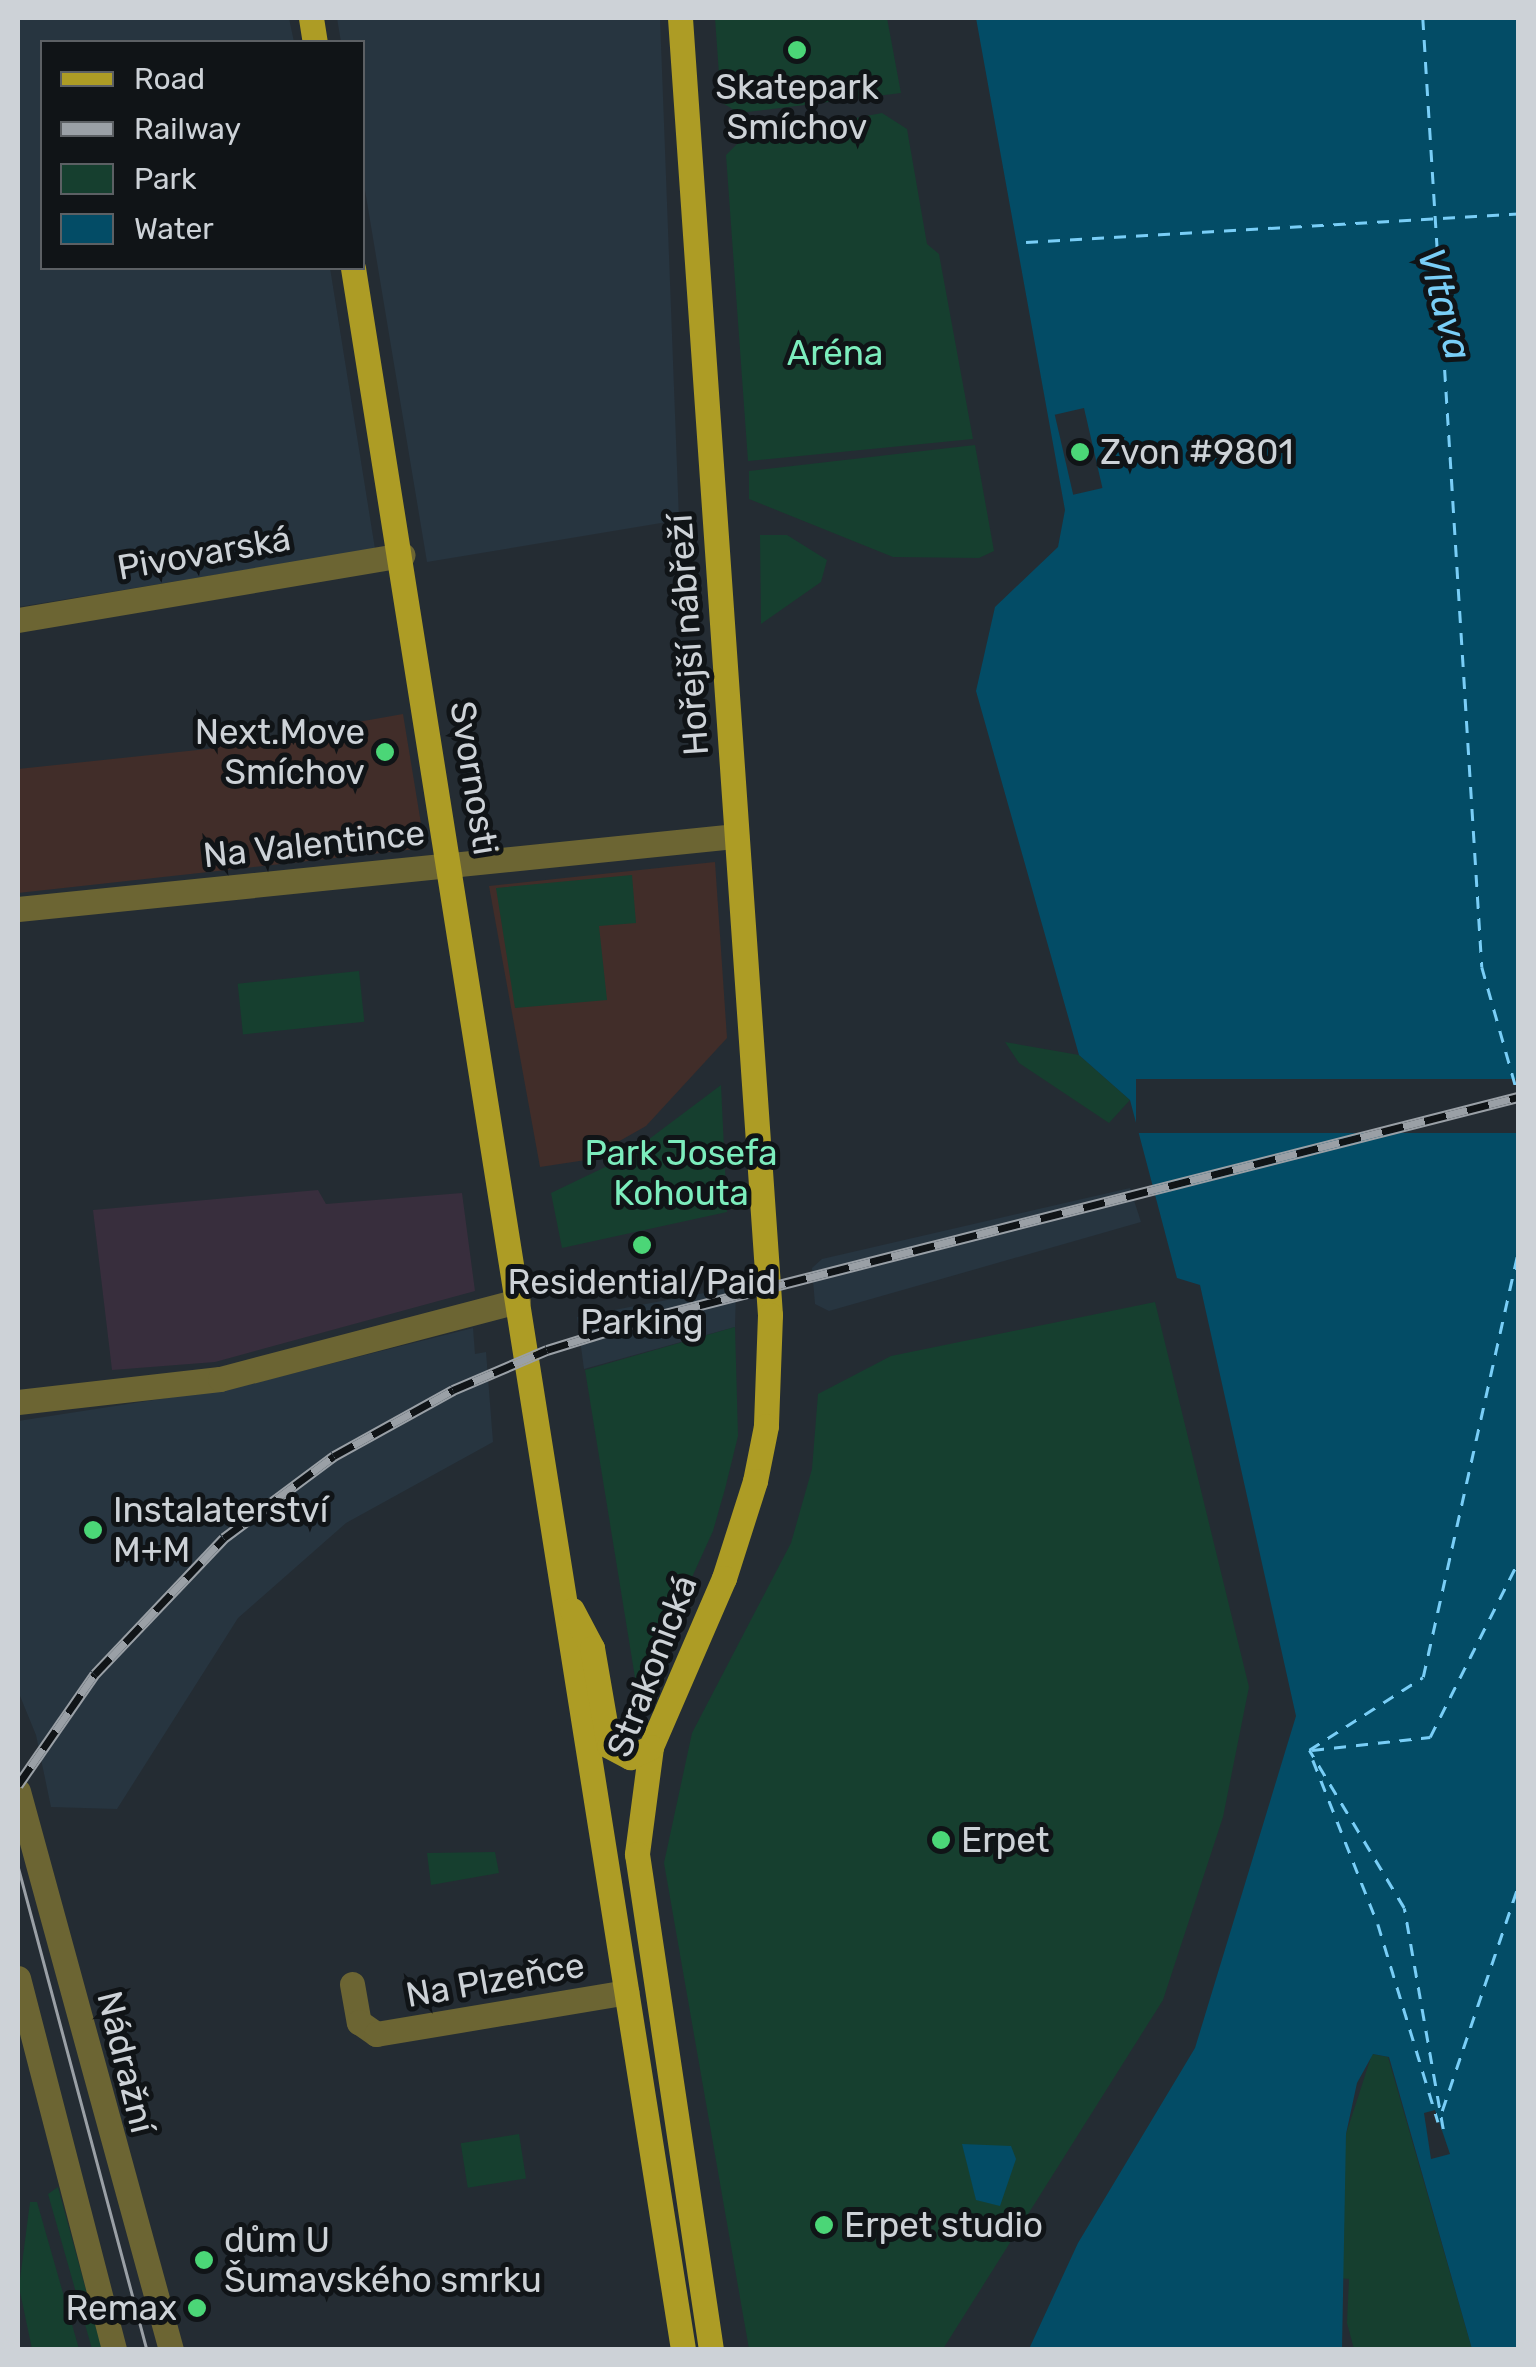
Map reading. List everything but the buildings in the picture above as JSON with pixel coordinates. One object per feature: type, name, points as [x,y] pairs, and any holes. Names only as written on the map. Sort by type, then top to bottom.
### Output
[{"type":"main road","name":"Hořejší nábřeží","points":[[680,18],[766,1248]]},
{"type":"main road","name":"Svornosti","points":[[354,270],[403,556],[518,1301]]},
{"type":"main road","name":"Strakonická","points":[[711,2350],[638,1884],[651,1748],[724,1578],[756,1481],[769,1366],[766,1248]]},
{"type":"main road","name":"Strakonická","points":[[518,1301],[683,2350]]},
{"type":"main road","points":[[563,1595],[592,1648],[610,1746],[630,1757],[651,1748]]},
{"type":"street","name":"Pivovarská","points":[[18,620],[403,556]]},
{"type":"street","name":"Na Valentince","points":[[18,910],[736,836]]},
{"type":"street","points":[[18,1402],[220,1379],[518,1301]]},
{"type":"street","name":"Nádražní","points":[[18,1791],[170,2350]]},
{"type":"street","points":[[18,1978],[114,2350]]},
{"type":"street","name":"Na Plzeňce","points":[[352,1984],[358,2022],[376,2034],[626,1992]]},
{"type":"shaded area","points":[[18,18],[289,18],[294,40],[40,40],[40,270],[330,270],[375,549],[18,607]]},
{"type":"shaded area","points":[[337,18],[660,18],[679,520],[427,562],[365,190],[365,40],[341,40]]},
{"type":"shaded area","points":[[403,714],[425,848],[18,893],[18,769],[207,749]]},
{"type":"shaded area","points":[[715,862],[727,1038],[646,1126],[586,1160],[540,1167],[489,886]]},
{"type":"shaded area","points":[[1130,1188],[1141,1222],[829,1311],[815,1304],[812,1268],[822,1259]]},
{"type":"shaded area","points":[[318,1190],[326,1204],[462,1193],[475,1291],[215,1362],[112,1370],[93,1210]]},
{"type":"shaded area","points":[[736,1287],[735,1327],[584,1369],[577,1317]]},
{"type":"shaded area","points":[[473,1328],[475,1354],[486,1352],[493,1442],[346,1523],[238,1618],[117,1809],[51,1807],[36,1735],[18,1691],[18,1421],[238,1387]]},
{"type":"green space","name":"Skatepark Smíchov","points":[[715,18],[887,18],[901,93],[739,113],[721,102]]},
{"type":"green space","name":"Aréna","points":[[882,113],[907,129],[927,244],[939,254],[973,439],[748,461],[726,155],[741,140]]},
{"type":"green space","points":[[975,445],[994,551],[979,558],[893,557],[749,499],[749,471]]},
{"type":"green space","points":[[760,535],[787,535],[827,560],[821,582],[761,624]]},
{"type":"green space","points":[[632,875],[636,923],[599,926],[607,1000],[515,1008],[496,888]]},
{"type":"green space","points":[[359,971],[364,1022],[243,1034],[238,984]]},
{"type":"green space","points":[[1005,1042],[1079,1055],[1130,1100],[1109,1123],[1019,1063]]},
{"type":"green space","name":"Park Josefa Kohouta","points":[[721,1085],[727,1212],[562,1248],[551,1193],[624,1158]]},
{"type":"green space","name":"Erpet","points":[[1155,1302],[1249,1687],[1223,1817],[1163,2000],[943,2349],[749,2349],[664,1863],[692,1733],[791,1543],[812,1469],[818,1394],[891,1356]]},
{"type":"green space","points":[[735,1327],[738,1436],[725,1489],[713,1531],[638,1696],[585,1370]]},
{"type":"green space","points":[[495,1852],[499,1873],[431,1885],[427,1853]]},
{"type":"green space","points":[[1372,2054],[1388,2057],[1472,2349],[1354,2349],[1347,2323],[1349,2279],[1340,2278],[1339,2215],[1346,2134]]},
{"type":"green space","points":[[519,2134],[526,2178],[468,2188],[461,2143]]},
{"type":"green space","points":[[58,2187],[102,2349],[92,2349],[48,2194]]},
{"type":"green space","points":[[30,2202],[37,2202],[79,2349],[32,2349],[19,2287]]},
{"type":"water","name":"Vltava","points":[[976,18],[1518,18],[1518,2349],[1472,2349],[1389,2057],[1373,2054],[1357,2083],[1346,2134],[1342,2349],[1029,2349],[1078,2243],[1195,2048],[1296,1716],[1200,1285],[1177,1278],[1130,1100],[1079,1055],[976,691],[995,607],[1058,547],[1065,510]]},
{"type":"water","points":[[962,2144],[1011,2146],[1016,2159],[1000,2206],[976,2200]]},
{"type":"pier","points":[[1084,408],[1102,488],[1073,495],[1055,415]]},
{"type":"pier","points":[[1136,1079],[1518,1079],[1518,1133],[1136,1133]]},
{"type":"pier","points":[[1435,2110],[1450,2154],[1431,2159],[1424,2113]]},
{"type":"ferry route","points":[[1423,18],[1482,967],[1518,1094]]},
{"type":"ferry route","points":[[1026,242],[1518,214]]},
{"type":"ferry route","points":[[1443,2129],[1404,1908],[1309,1750],[1423,1677],[1518,1253]]},
{"type":"ferry route","points":[[1312,1750],[1430,1737],[1518,1562]]},
{"type":"ferry route","points":[[1313,1760],[1378,1924],[1438,2122]]},
{"type":"ferry route","points":[[1442,2111],[1518,1886]]},
{"type":"tram line","points":[[18,1866],[147,2350]]},
{"type":"railway","points":[[18,1785],[95,1674],[224,1538],[334,1456],[453,1390],[547,1350],[657,1316],[1518,1097]]},
{"type":"place","name":"Skatepark Smíchov","points":[[797,50]]},
{"type":"place","name":"Zvon #9801","points":[[1080,452]]},
{"type":"place","name":"Next.Move Smíchov","points":[[385,752]]},
{"type":"place","name":"Residential/Paid Parking","points":[[642,1245]]},
{"type":"place","name":"Instalaterství M+M","points":[[93,1530]]},
{"type":"place","name":"Erpet","points":[[941,1840]]},
{"type":"place","name":"Erpet studio","points":[[824,2225]]},
{"type":"place","name":"dům U Šumavského smrku","points":[[204,2260]]},
{"type":"place","name":"Remax","points":[[197,2308]]}]
